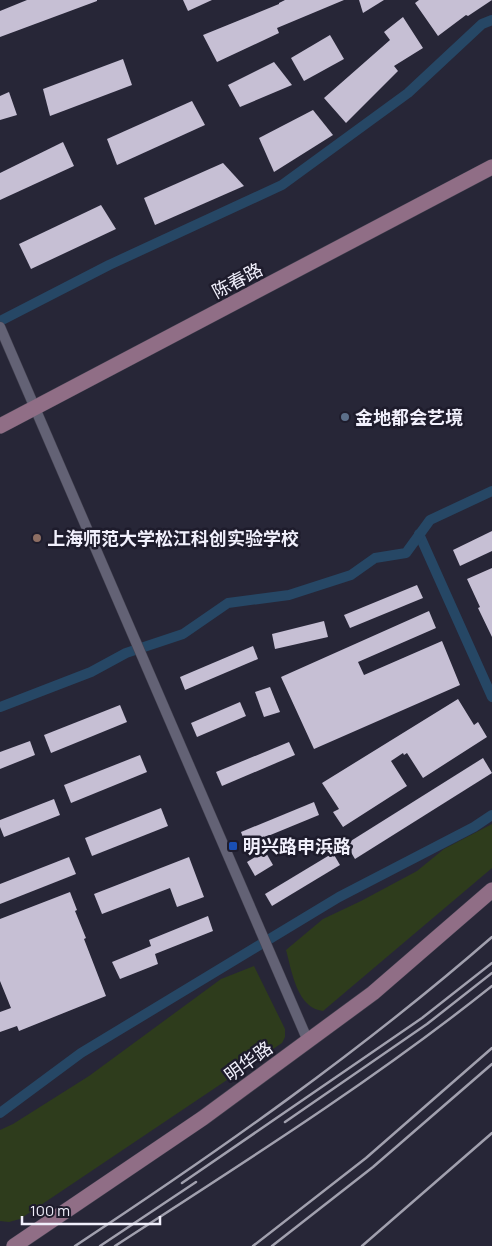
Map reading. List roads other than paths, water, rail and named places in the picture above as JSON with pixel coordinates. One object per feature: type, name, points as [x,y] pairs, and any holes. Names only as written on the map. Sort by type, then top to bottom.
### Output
[{"type":"street","name":"陈春路","points":[[0,426],[492,167]]},
{"type":"street","points":[[0,327],[308,1041]]},
{"type":"street","name":"明华路","points":[[14,1246],[204,1118],[373,993],[492,890]]},
{"type":"waterway","points":[[0,321],[109,265],[282,185],[408,93],[482,24],[492,20]]},
{"type":"waterway","points":[[0,707],[91,672],[126,653],[183,634],[228,603],[289,595],[351,575],[375,558],[406,553],[430,520],[492,491]]},
{"type":"waterway","points":[[419,534],[492,697]]},
{"type":"waterway","points":[[0,1113],[81,1053],[339,897],[474,827],[492,815]]},
{"type":"railway","points":[[75,1246],[236,1137],[288,1099],[392,1020],[492,937]]},
{"type":"railway","points":[[182,1183],[422,1018],[492,963]]},
{"type":"railway","points":[[285,1122],[427,1024],[492,973]]},
{"type":"railway","points":[[115,1246],[354,1088],[492,986]]},
{"type":"railway","points":[[253,1246],[366,1158],[492,1048]]},
{"type":"railway","points":[[272,1246],[373,1167],[492,1064]]},
{"type":"railway","points":[[362,1246],[492,1133]]},
{"type":"railway","points":[[100,1246],[196,1182]]},
{"type":"place","name":"金地都会艺境","points":[[345,417]]},
{"type":"place","name":"上海师范大学松江科创实验学校","points":[[37,538]]},
{"type":"place","name":"明兴路申浜路","points":[[233,846]]}]
